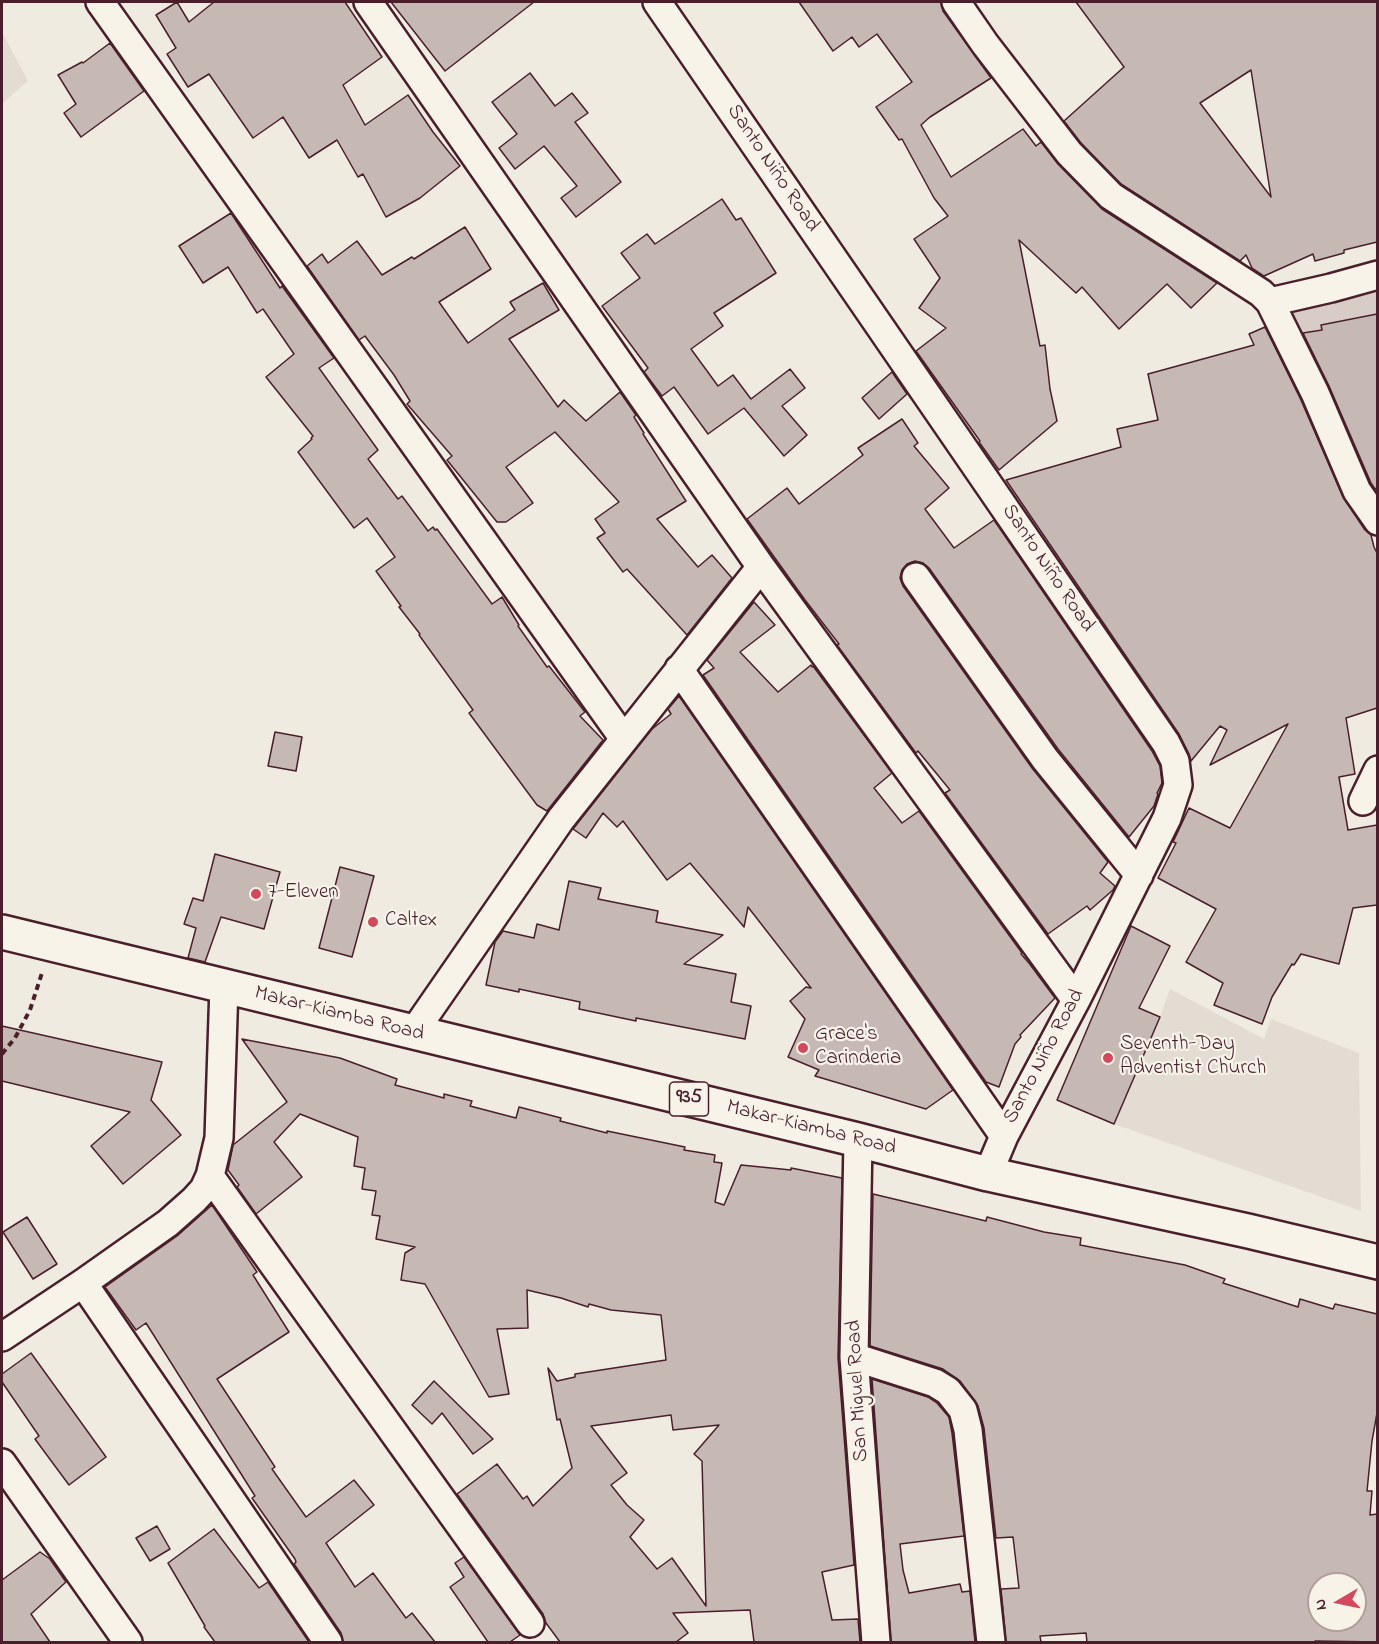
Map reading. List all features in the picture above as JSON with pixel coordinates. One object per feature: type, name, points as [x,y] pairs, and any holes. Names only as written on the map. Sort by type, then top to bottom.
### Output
[{"type":"main road","name":"Makar-Kiamba Road","points":[[2,932],[858,1140],[988,1174],[1377,1262]]},
{"type":"street","points":[[100,2],[624,739]]},
{"type":"street","points":[[370,2],[761,567],[1076,1000]]},
{"type":"street","name":"Santo Niño Road","points":[[657,2],[1166,743],[1175,761],[1178,785],[1167,818],[1076,1000],[1004,1136],[988,1174]]},
{"type":"street","points":[[956,2],[985,44],[1069,153],[1111,196],[1261,293],[1270,302],[1315,393],[1357,490],[1377,521]]},
{"type":"street","points":[[1270,302],[1377,275]]},
{"type":"street","points":[[413,1033],[561,819],[761,567]]},
{"type":"street","points":[[916,577],[1045,759],[1139,875]]},
{"type":"street","points":[[679,669],[1004,1136]]},
{"type":"street","points":[[1363,801],[1377,770]]},
{"type":"street","points":[[2,1337],[168,1223],[204,1189],[210,1176],[219,1138],[224,986]]},
{"type":"street","name":"San Miguel Road","points":[[858,1140],[854,1357],[876,1642]]},
{"type":"street","points":[[210,1176],[530,1623]]},
{"type":"street","points":[[83,1283],[328,1642]]},
{"type":"street","points":[[854,1357],[935,1383],[948,1391],[963,1410],[968,1430],[991,1642]]},
{"type":"street","points":[[2,1463],[128,1642]]},
{"type":"path","points":[[2,1054],[15,1038],[30,1010],[42,974],[42,942]]},
{"type":"shaded area","points":[[2,32],[28,81],[2,104]]},
{"type":"shaded area","points":[[1377,267],[1377,318],[1299,340],[1286,293]]},
{"type":"shaded area","points":[[1170,989],[1264,1039],[1271,1019],[1359,1053],[1361,1211],[1114,1124]]},
{"type":"building","points":[[177,2],[189,22],[214,2],[345,2],[382,57],[343,85],[365,125],[408,95],[460,166],[420,198],[386,217],[363,174],[358,177],[337,140],[309,158],[283,117],[253,138],[209,74],[188,87],[167,54],[176,48],[156,15]]},
{"type":"building","points":[[391,2],[534,2],[445,71]]},
{"type":"building","points":[[799,2],[941,2],[943,11],[991,78],[921,125],[951,177],[1023,129],[1036,146],[1041,142],[1058,164],[1102,209],[1217,283],[1191,308],[1167,284],[1119,329],[1082,287],[1076,293],[1019,240],[1040,346],[1045,345],[1050,389],[1057,421],[999,470],[916,351],[946,328],[919,308],[940,278],[914,239],[948,216],[934,198],[902,139],[899,140],[876,107],[912,82],[877,34],[859,47],[852,37],[833,51]]},
{"type":"building","points":[[1076,2],[1377,2],[1377,242],[1344,250],[1344,253],[1315,261],[1313,254],[1264,276],[1252,268],[1246,255],[1240,261],[1121,184],[1081,143],[1064,121],[1124,67]],"holes":[[[1251,70],[1271,197],[1200,103]]]},
{"type":"building","points":[[110,43],[144,91],[81,137],[64,113],[76,104],[58,75],[83,63]]},
{"type":"building","points":[[530,73],[555,106],[572,93],[588,113],[575,122],[621,182],[576,217],[561,198],[577,186],[544,146],[515,169],[499,148],[517,134],[492,102]]},
{"type":"building","points":[[722,199],[736,220],[741,218],[776,273],[714,313],[723,326],[691,349],[718,386],[733,375],[751,399],[790,369],[805,388],[782,406],[807,435],[784,456],[744,408],[708,434],[674,387],[662,396],[644,372],[648,368],[602,306],[640,278],[621,253],[647,234],[655,244]]},
{"type":"building","points":[[231,213],[280,288],[282,286],[334,358],[319,368],[378,450],[368,459],[398,499],[402,496],[428,531],[433,527],[437,529],[492,604],[502,597],[518,626],[547,667],[549,666],[585,712],[580,716],[603,740],[547,811],[537,805],[469,713],[473,710],[376,571],[395,557],[367,518],[354,528],[298,452],[313,436],[266,377],[294,354],[263,309],[257,313],[228,267],[203,283],[179,246]]},
{"type":"building","points":[[465,227],[491,269],[439,302],[468,343],[515,310],[510,302],[543,283],[559,310],[509,339],[558,407],[564,400],[586,421],[620,392],[636,415],[634,417],[643,434],[686,501],[657,519],[698,567],[712,555],[732,578],[687,635],[627,569],[623,572],[597,538],[605,533],[595,519],[619,502],[555,432],[506,467],[533,503],[506,522],[497,522],[447,460],[452,456],[407,404],[410,401],[394,375],[365,336],[359,340],[307,266],[322,254],[328,263],[357,241],[382,275],[412,257],[414,259]]},
{"type":"building","points":[[1377,314],[1377,488],[1375,489],[1303,333],[1322,330],[1321,325]]},
{"type":"building","points":[[1265,327],[1301,400],[1343,497],[1365,530],[1371,535],[1377,553],[1377,708],[1346,718],[1355,774],[1339,777],[1348,830],[1377,825],[1377,905],[1353,908],[1339,964],[1301,954],[1294,965],[1292,964],[1272,997],[1262,1024],[1214,1005],[1223,983],[1186,962],[1216,909],[1158,878],[1176,843],[1173,842],[1189,808],[1230,828],[1288,724],[1210,765],[1227,730],[1220,726],[1191,761],[1179,734],[1006,480],[1121,447],[1117,429],[1158,420],[1148,374],[1254,345],[1249,334]]},
{"type":"building","points":[[892,372],[907,394],[879,419],[862,398]]},
{"type":"building","points":[[902,419],[918,443],[914,446],[949,488],[925,509],[954,548],[994,520],[1160,766],[1162,783],[1154,806],[1129,837],[1058,749],[929,568],[915,561],[907,564],[902,570],[900,578],[903,586],[1032,768],[1108,862],[1100,873],[1115,886],[1113,890],[1090,910],[1087,906],[1048,934],[945,793],[950,790],[918,751],[916,753],[747,519],[787,488],[799,504],[863,455],[858,448]]},
{"type":"building","points":[[754,602],[775,625],[740,652],[778,692],[811,665],[813,666],[892,773],[874,788],[902,823],[919,811],[1055,998],[1020,1035],[999,1087],[986,1082],[703,675],[714,668],[707,660]]},
{"type":"building","points":[[679,696],[953,1090],[926,1109],[815,1076],[819,1070],[788,1057],[805,1019],[790,1001],[806,987],[811,988],[748,907],[744,927],[690,863],[667,880],[623,821],[617,827],[603,813],[586,838],[573,829],[652,729],[671,714],[668,709]]},
{"type":"building","points":[[275,732],[302,737],[296,771],[268,766]]},
{"type":"building","points":[[215,854],[280,872],[264,929],[221,917],[205,962],[188,958],[196,928],[184,924],[193,898],[203,901]]},
{"type":"building","points":[[340,867],[374,876],[352,957],[319,948]]},
{"type":"building","points":[[569,881],[601,888],[598,899],[658,911],[656,922],[723,935],[684,964],[736,974],[731,1002],[751,1006],[745,1039],[636,1018],[636,1021],[579,1009],[580,1002],[519,989],[519,992],[486,985],[495,942],[503,931],[534,938],[537,924],[559,930]]},
{"type":"building","name":"Seventh-Day Adventist Church","points":[[1131,926],[1170,946],[1139,1008],[1160,1017],[1114,1124],[1057,1100]]},
{"type":"building","points":[[2,1026],[162,1062],[151,1100],[181,1135],[123,1184],[91,1146],[130,1112],[2,1081]]},
{"type":"building","points":[[242,1039],[340,1058],[397,1079],[395,1085],[444,1098],[444,1094],[472,1101],[470,1106],[516,1118],[519,1107],[561,1118],[560,1121],[607,1133],[607,1131],[685,1147],[684,1150],[715,1155],[714,1162],[722,1163],[715,1202],[724,1205],[741,1165],[791,1170],[791,1168],[842,1178],[838,1358],[854,1565],[822,1572],[832,1620],[858,1619],[860,1642],[754,1642],[750,1610],[673,1613],[688,1633],[676,1642],[560,1642],[546,1623],[543,1614],[457,1494],[497,1464],[523,1499],[527,1496],[533,1506],[572,1468],[560,1419],[557,1420],[548,1368],[557,1381],[575,1377],[575,1374],[666,1360],[661,1315],[611,1310],[589,1304],[588,1307],[527,1290],[528,1328],[497,1329],[509,1394],[489,1397],[425,1284],[401,1280],[405,1253],[415,1247],[376,1239],[380,1216],[372,1215],[376,1191],[362,1189],[365,1168],[354,1166],[358,1137],[300,1114],[274,1142],[302,1177],[256,1214],[237,1187],[239,1185],[228,1170],[233,1145],[287,1102]],"holes":[[[671,1415],[673,1430],[719,1425],[694,1454],[702,1461],[706,1606],[672,1558],[657,1569],[630,1537],[644,1520],[627,1505],[611,1485],[627,1473],[591,1426]]]},
{"type":"building","points":[[873,1194],[986,1221],[987,1217],[1044,1232],[1081,1238],[1080,1245],[1185,1265],[1225,1279],[1223,1283],[1298,1307],[1300,1299],[1333,1309],[1335,1304],[1377,1314],[1377,1413],[1367,1491],[1372,1491],[1370,1515],[1377,1514],[1377,1642],[1087,1642],[1086,1633],[1040,1636],[1041,1642],[1006,1642],[1001,1589],[1019,1588],[1013,1537],[996,1538],[984,1428],[978,1406],[960,1381],[943,1369],[870,1346]]},
{"type":"building","points":[[212,1205],[257,1272],[253,1275],[289,1332],[217,1379],[275,1467],[272,1469],[306,1517],[354,1480],[374,1505],[326,1543],[355,1587],[373,1573],[406,1618],[412,1613],[435,1642],[343,1642],[341,1633],[294,1564],[295,1559],[252,1498],[255,1496],[146,1323],[136,1330],[105,1287],[177,1236]]},
{"type":"building","points":[[27,1217],[57,1264],[33,1279],[3,1232]]},
{"type":"building","points":[[31,1353],[106,1457],[69,1485],[35,1439],[39,1436],[2,1382],[2,1374]]},
{"type":"building","points":[[872,1379],[928,1397],[937,1403],[949,1417],[964,1536],[900,1544],[903,1570],[909,1593],[960,1584],[962,1592],[970,1591],[975,1642],[891,1642]]},
{"type":"building","points":[[434,1381],[493,1439],[473,1454],[442,1413],[432,1424],[412,1405]]},
{"type":"building","points":[[157,1526],[170,1549],[150,1561],[136,1538]]},
{"type":"building","points":[[214,1529],[259,1588],[268,1582],[309,1642],[215,1642],[168,1563]]},
{"type":"building","points":[[40,1552],[50,1559],[66,1582],[31,1614],[50,1642],[2,1642],[2,1580]]},
{"type":"building","points":[[464,1557],[520,1635],[510,1642],[488,1642],[450,1587],[464,1577],[455,1563]]},
{"type":"place","name":"7-Eleven","points":[[256,894]]},
{"type":"place","name":"Caltex","points":[[373,922]]},
{"type":"place","name":"Grace's Carinderia","points":[[803,1048]]},
{"type":"place","name":"Seventh-Day Adventist Church","points":[[1108,1058]]}]
